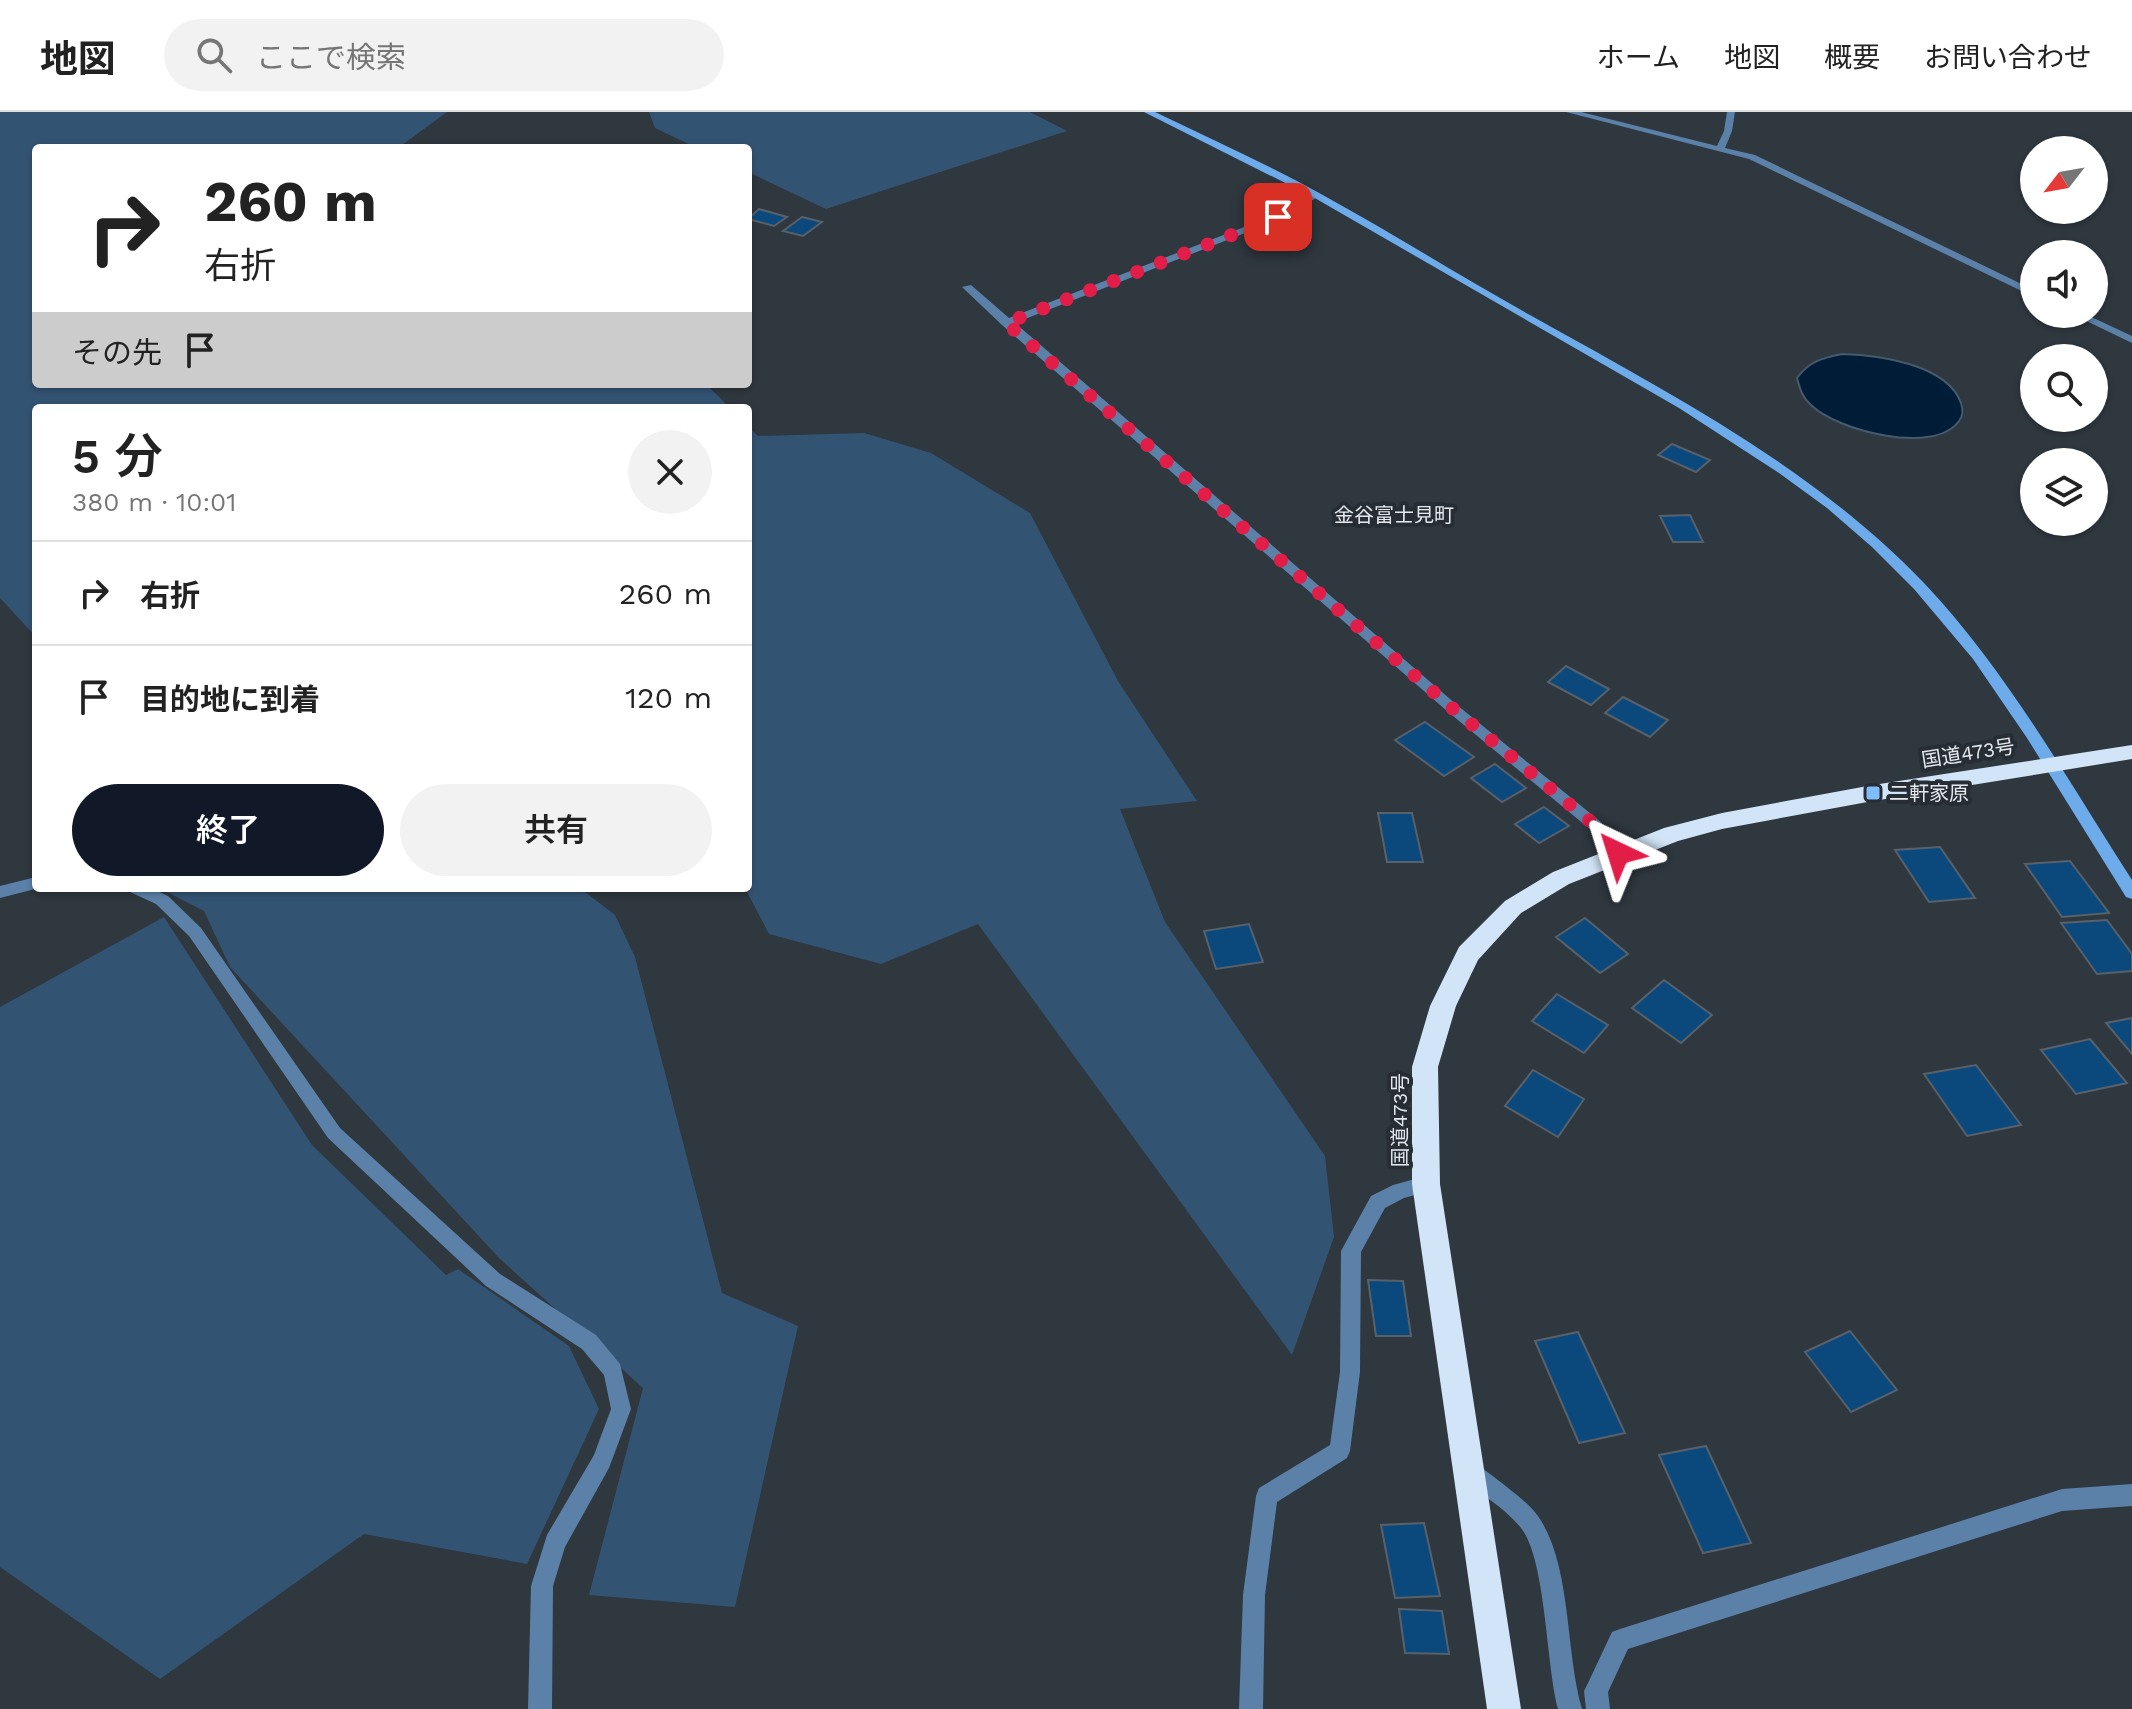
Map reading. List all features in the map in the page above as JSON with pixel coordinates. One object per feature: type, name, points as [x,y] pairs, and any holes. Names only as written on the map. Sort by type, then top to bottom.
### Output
[{"type":"highway","name":"国道473号","points":[[1504,1709],[1426,1184],[1425,1067],[1443,1006],[1468,954],[1513,907],[1561,878],[1618,853],[1722,821],[1873,793],[2132,752]]},
{"type":"street","points":[[1148,112],[1316,195],[1416,255],[1683,405],[1761,455],[1840,512],[1920,586],[1988,672],[2132,893]]},
{"type":"street","points":[[1570,112],[1752,157],[2020,287]]},
{"type":"street","points":[[1720,148],[1728,131],[1731,112]]},
{"type":"street","points":[[1006,323],[1278,217],[1316,195]]},
{"type":"street","points":[[967,287],[1452,708],[1596,826],[1618,853]]},
{"type":"street","points":[[2107,328],[2132,340]]},
{"type":"street","points":[[0,892],[32,884]]},
{"type":"street","points":[[145,892],[162,900],[195,932],[334,1133],[493,1280],[589,1342],[613,1371],[621,1409],[602,1461],[555,1543],[542,1586],[540,1709]]},
{"type":"street","points":[[1251,1709],[1254,1595],[1267,1496],[1340,1451],[1350,1372],[1351,1251],[1378,1202],[1400,1191],[1426,1184]]},
{"type":"street","points":[[1471,1473],[1531,1523],[1547,1565],[1563,1689],[1570,1709]]},
{"type":"street","points":[[1598,1709],[1596,1691],[1620,1640],[2062,1500],[2132,1495]]},
{"type":"shaded area","points":[[0,112],[447,112],[403,144],[32,144],[32,388],[710,388],[726,404],[32,404],[32,633],[0,598]]},
{"type":"shaded area","points":[[649,112],[1030,112],[1067,131],[826,209],[752,174],[752,144],[689,144],[655,128]]},
{"type":"shaded area","points":[[1842,354],[1910,364],[1942,379],[1962,405],[1960,419],[1946,431],[1929,437],[1908,438],[1862,430],[1824,414],[1805,399],[1797,378],[1812,364]]},
{"type":"shaded area","points":[[752,430],[758,436],[864,433],[931,453],[1030,513],[1118,681],[1197,801],[1120,809],[1165,922],[1325,1156],[1334,1237],[1292,1355],[978,924],[881,964],[769,934],[747,892],[752,892]]},
{"type":"shaded area","points":[[167,892],[585,892],[615,915],[635,957],[722,1293],[798,1326],[735,1607],[589,1595],[643,1388],[500,1259],[230,967],[204,911]]},
{"type":"shaded area","points":[[164,917],[312,1145],[446,1275],[458,1269],[569,1346],[599,1409],[527,1564],[364,1534],[160,1679],[0,1567],[0,1007]]},
{"type":"building","points":[[759,209],[787,217],[774,226],[752,220],[752,215]]},
{"type":"building","points":[[802,217],[822,222],[803,236],[783,231]]},
{"type":"building","points":[[1672,444],[1710,460],[1696,472],[1658,455]]},
{"type":"building","points":[[1690,515],[1703,542],[1673,542],[1660,516]]},
{"type":"building","points":[[1566,666],[1609,689],[1591,705],[1548,682]]},
{"type":"building","points":[[1623,697],[1668,720],[1650,737],[1605,713]]},
{"type":"building","points":[[1425,722],[1474,757],[1444,776],[1395,740]]},
{"type":"building","points":[[1495,764],[1526,788],[1502,802],[1471,778]]},
{"type":"building","points":[[1544,807],[1569,826],[1539,843],[1515,824]]},
{"type":"building","points":[[1378,813],[1412,813],[1423,862],[1387,862]]},
{"type":"building","points":[[1940,847],[1975,898],[1929,902],[1895,850]]},
{"type":"building","points":[[2070,861],[2109,913],[2062,917],[2025,864]]},
{"type":"building","points":[[1585,918],[1628,954],[1600,973],[1556,937]]},
{"type":"building","points":[[2107,920],[2132,954],[2132,971],[2097,974],[2061,923]]},
{"type":"building","points":[[1249,924],[1263,962],[1216,969],[1204,931]]},
{"type":"building","points":[[1664,980],[1712,1015],[1681,1043],[1632,1008]]},
{"type":"building","points":[[1557,994],[1608,1025],[1584,1053],[1532,1021]]},
{"type":"building","points":[[2132,1018],[2132,1054],[2106,1023]]},
{"type":"building","points":[[2090,1039],[2127,1083],[2076,1094],[2041,1050]]},
{"type":"building","points":[[1976,1065],[2021,1125],[1967,1136],[1924,1074]]},
{"type":"building","points":[[1533,1070],[1584,1099],[1558,1137],[1505,1106]]},
{"type":"building","points":[[1368,1280],[1403,1281],[1411,1336],[1376,1336]]},
{"type":"building","points":[[1850,1331],[1897,1390],[1851,1412],[1805,1352]]},
{"type":"building","points":[[1578,1332],[1625,1433],[1579,1443],[1535,1341]]},
{"type":"building","points":[[1706,1446],[1751,1543],[1703,1553],[1659,1455]]},
{"type":"building","points":[[1424,1523],[1440,1596],[1395,1598],[1381,1525]]},
{"type":"building","points":[[1399,1609],[1442,1611],[1449,1654],[1405,1653]]},
{"type":"place","name":"二軒家原","points":[[1873,793]]},
{"type":"district","name":"金谷富士見町","points":[[1394,515]]},
{"type":"route","points":[[1278,217],[1006,323],[1452,708],[1596,826],[1618,853]]}]
